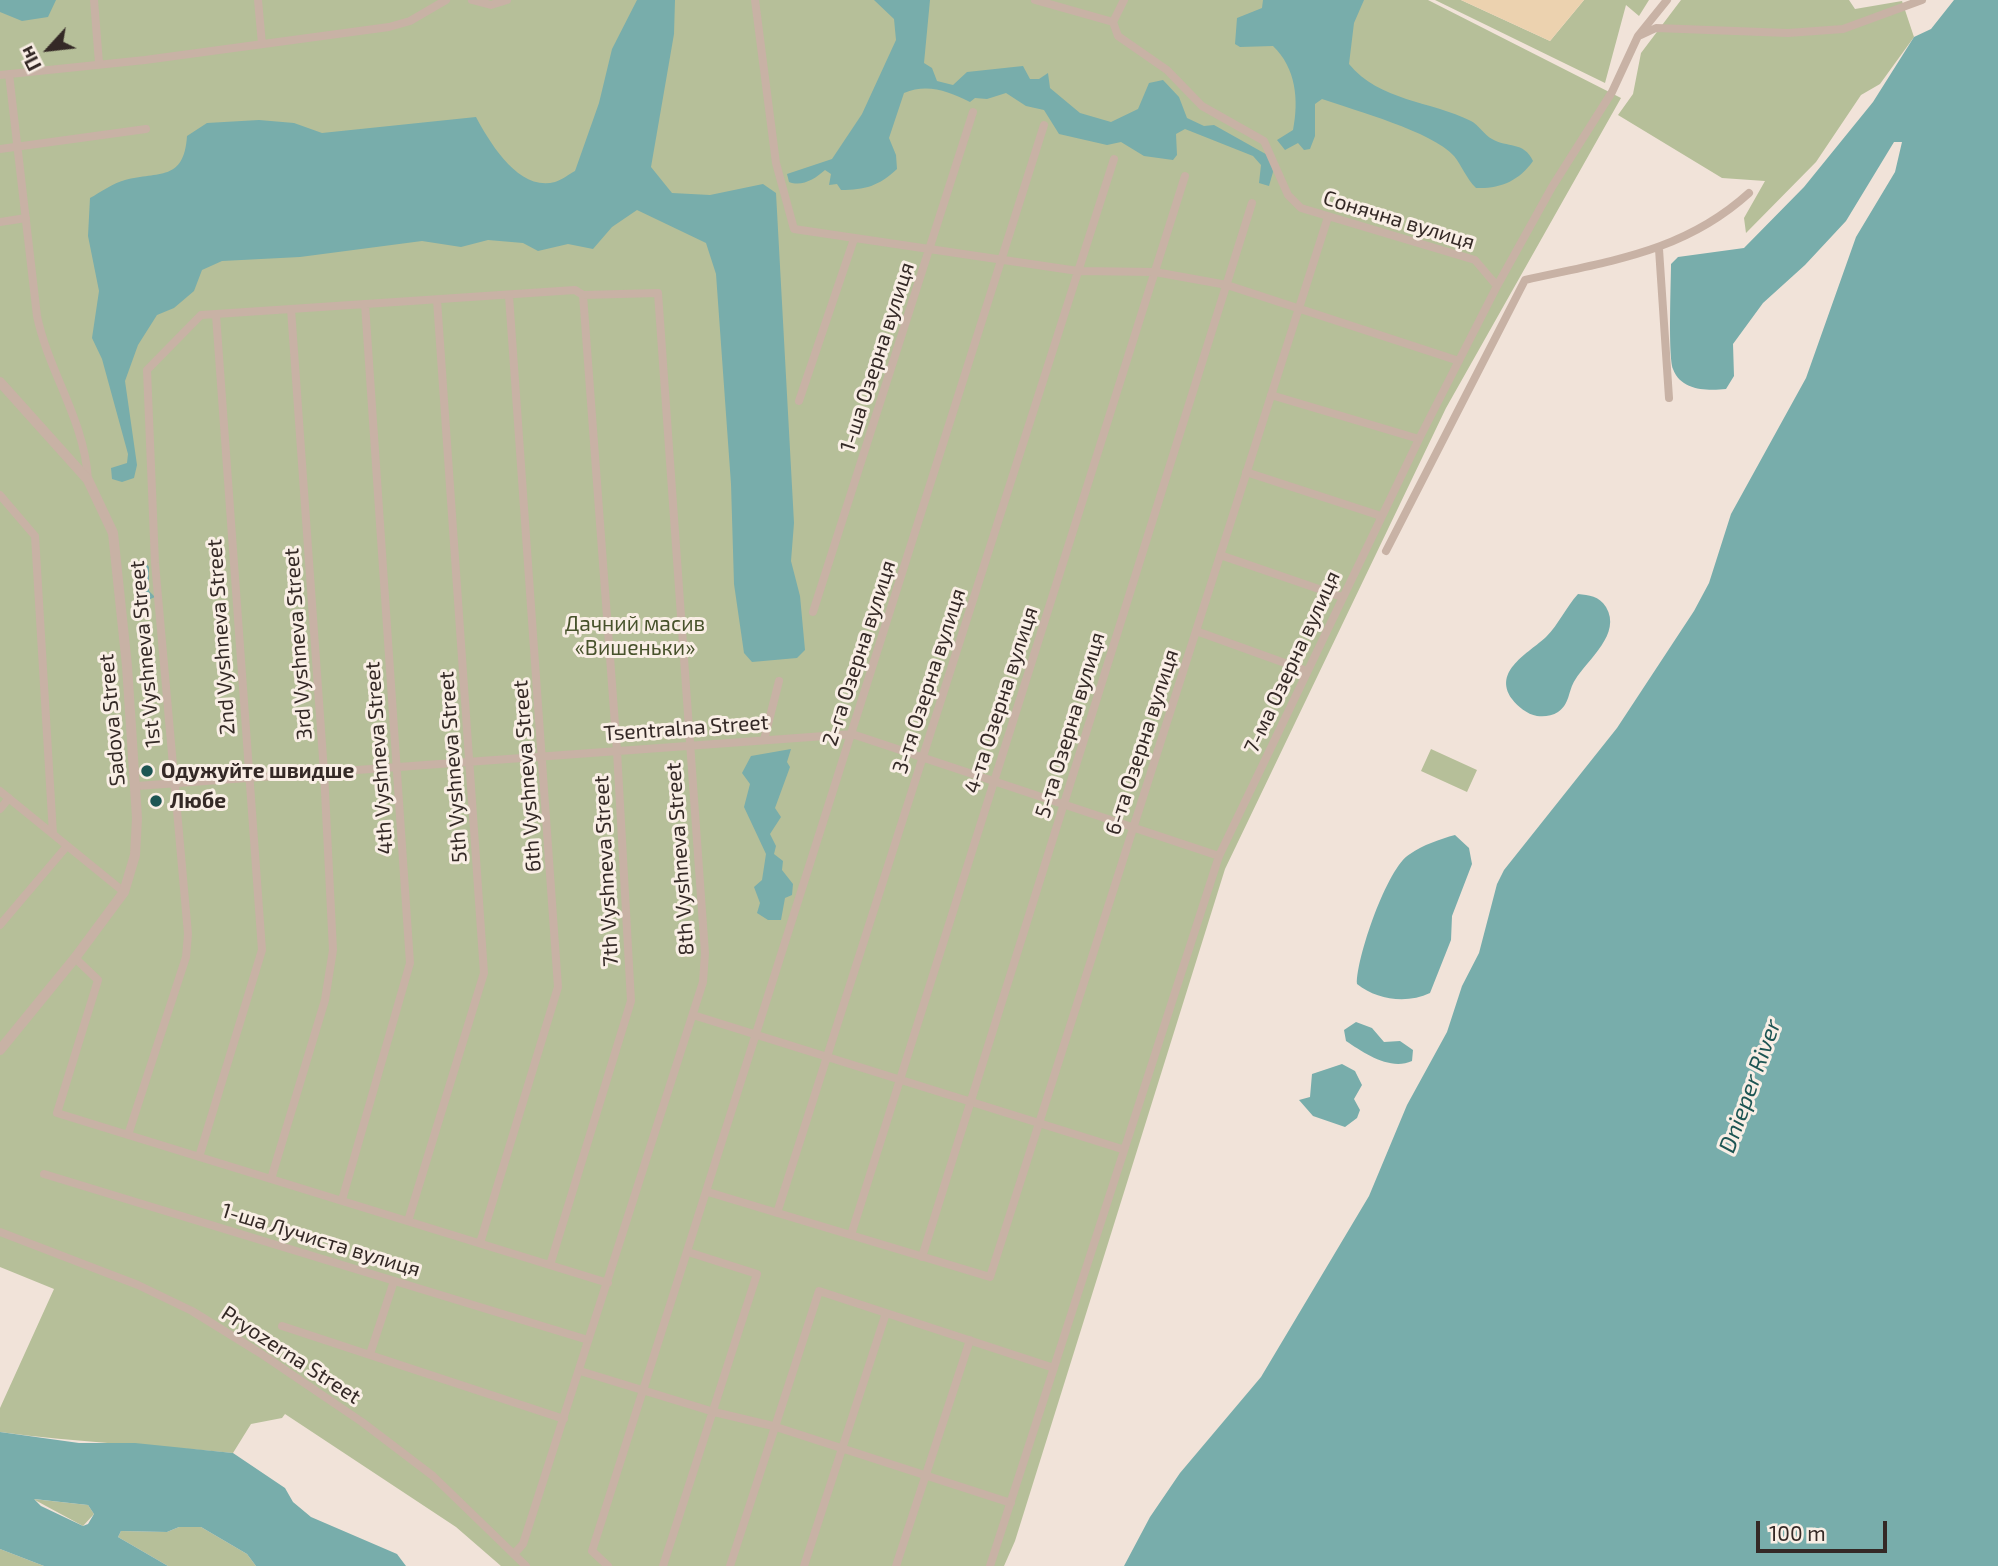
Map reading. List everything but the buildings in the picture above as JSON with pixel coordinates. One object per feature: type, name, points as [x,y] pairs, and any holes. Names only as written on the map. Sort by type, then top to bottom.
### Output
[{"type":"street","points":[[94,0],[99,63]]},
{"type":"street","points":[[258,0],[262,44]]},
{"type":"street","points":[[88,480],[87,460],[79,429],[42,343],[18,146],[5,75],[145,60],[390,27],[410,20],[446,0]]},
{"type":"street","points":[[472,0],[491,5],[507,0]]},
{"type":"street","points":[[755,0],[776,163],[794,229],[1078,271],[1155,272],[1227,285],[1459,361]]},
{"type":"street","points":[[1035,0],[1113,22],[1124,0]]},
{"type":"street","name":"7-ма Озерна вулиця","points":[[1054,1368],[1122,1149],[1219,856],[1381,516],[1497,286],[1552,187],[1612,92],[1638,37],[1667,0]]},
{"type":"street","points":[[1638,37],[1656,28],[1788,33],[1843,29],[1922,0]]},
{"type":"street","name":"Сонячна вулиця","points":[[1113,22],[1118,36],[1167,70],[1202,106],[1264,141],[1288,195],[1301,208],[1475,260],[1497,286]]},
{"type":"street","name":"1-ша Озерна вулиця","points":[[813,612],[974,112]]},
{"type":"street","name":"2-га Озерна вулиця","points":[[608,1566],[592,1551],[642,1389],[708,1192],[1044,125]]},
{"type":"street","points":[[0,149],[146,129]]},
{"type":"street","name":"3-тя Озерна вулиця","points":[[777,1213],[1114,159]]},
{"type":"street","name":"4-та Озерна вулиця","points":[[851,1235],[1185,176]]},
{"type":"street","points":[[1386,551],[1525,280],[1659,249],[1724,216],[1749,193]]},
{"type":"street","name":"5-та Озерна вулиця","points":[[922,1257],[1252,203]]},
{"type":"street","name":"6-та Озерна вулиця","points":[[922,1257],[990,1277],[1328,217]]},
{"type":"street","points":[[0,222],[26,218]]},
{"type":"street","points":[[799,401],[854,239]]},
{"type":"street","points":[[1659,249],[1669,398]]},
{"type":"street","points":[[216,314],[575,290],[583,295]]},
{"type":"street","name":"8th Vyshneva Street","points":[[514,1555],[523,1544],[704,982],[705,953],[658,293],[583,295]]},
{"type":"street","name":"7th Vyshneva Street","points":[[550,1265],[631,1001],[617,751],[583,295]]},
{"type":"street","name":"6th Vyshneva Street","points":[[480,1243],[558,987],[544,756],[509,296]]},
{"type":"street","name":"5th Vyshneva Street","points":[[408,1221],[484,973],[437,300]]},
{"type":"street","name":"4th Vyshneva Street","points":[[342,1200],[410,963],[365,304]]},
{"type":"street","name":"3rd Vyshneva Street","points":[[271,1179],[325,1000],[333,950],[324,772],[291,309]]},
{"type":"street","name":"1st Vyshneva Street","points":[[128,1135],[186,957],[188,934],[155,563],[147,370],[201,315],[216,314]]},
{"type":"street","name":"2nd Vyshneva Street","points":[[199,1157],[262,950],[216,314]]},
{"type":"street","name":"Sadova Street","points":[[0,382],[88,480],[108,517],[117,555],[137,786],[136,846],[124,892],[0,1051]]},
{"type":"street","points":[[1271,395],[1419,439]]},
{"type":"street","points":[[1246,472],[1381,516]]},
{"type":"street","points":[[0,495],[35,536],[53,834]]},
{"type":"street","points":[[1220,555],[1342,597]]},
{"type":"street","points":[[1196,631],[1307,671]]},
{"type":"street","points":[[764,740],[779,681]]},
{"type":"street","name":"Tsentralna Street","points":[[137,786],[852,734],[1219,856]]},
{"type":"street","points":[[0,791],[124,892]]},
{"type":"street","points":[[0,809],[9,798]]},
{"type":"street","points":[[0,925],[67,846]]},
{"type":"street","points":[[75,958],[98,980],[57,1113],[608,1283]]},
{"type":"street","points":[[693,1015],[1122,1149]]},
{"type":"street","name":"1-ша Лучиста вулиця","points":[[44,1174],[589,1340]]},
{"type":"street","points":[[708,1192],[922,1257]]},
{"type":"street","name":"Pryozerna Street","points":[[0,1232],[138,1285],[192,1311],[260,1353],[362,1422],[433,1476],[526,1566]]},
{"type":"street","points":[[663,1566],[757,1273],[688,1252]]},
{"type":"street","points":[[370,1354],[394,1281]]},
{"type":"street","points":[[730,1566],[773,1426],[819,1291],[1054,1368],[990,1566]]},
{"type":"street","points":[[804,1566],[886,1313]]},
{"type":"street","points":[[282,1326],[564,1419]]},
{"type":"street","points":[[897,1566],[970,1340]]},
{"type":"street","points":[[580,1371],[714,1412],[773,1426],[1011,1503]]},
{"type":"green space","name":"Дачний масив «Вишеньки»","points":[[0,0],[1428,0],[1621,98],[1446,408],[1225,869],[1015,1541],[1004,1566],[501,1566],[456,1527],[285,1414],[282,1418],[251,1424],[233,1453],[0,1432],[0,1408],[54,1289],[0,1267]]},
{"type":"green space","points":[[1435,0],[1461,0],[1550,41],[1584,0],[1649,0],[1639,16],[1626,5],[1605,83]]},
{"type":"green space","points":[[1681,0],[1849,0],[1855,9],[1902,1],[1914,37],[1880,84],[1861,95],[1816,162],[1746,233],[1744,218],[1765,181],[1722,178],[1618,115],[1633,94],[1641,53]]},
{"type":"green space","points":[[1431,749],[1477,770],[1467,792],[1421,771]]},
{"type":"green space","points":[[33,1499],[88,1505],[94,1514],[83,1526]]},
{"type":"green space","points":[[179,1527],[201,1527],[247,1554],[256,1566],[168,1566],[118,1537],[121,1531],[167,1532]]},
{"type":"green space","points":[[0,1549],[44,1566],[0,1566]]},
{"type":"sand","points":[[1461,0],[1584,0],[1550,41]]},
{"type":"water","points":[[0,0],[56,0],[48,17],[22,21],[0,12]]},
{"type":"water","points":[[637,0],[675,0],[674,34],[651,167],[672,193],[710,195],[763,184],[776,193],[794,523],[791,561],[800,596],[805,650],[797,658],[752,662],[744,653],[734,584],[731,484],[716,274],[706,243],[637,210],[612,227],[593,249],[568,244],[538,251],[523,243],[488,240],[461,247],[422,241],[300,257],[222,261],[202,270],[194,291],[174,308],[157,315],[138,345],[125,381],[137,465],[134,478],[122,482],[112,479],[111,468],[127,463],[128,454],[102,359],[92,338],[99,291],[88,236],[90,198],[121,181],[168,172],[175,168],[185,151],[187,136],[207,123],[259,120],[294,123],[322,133],[476,117],[498,152],[518,173],[529,180],[542,183],[558,181],[575,171],[599,103],[612,49]]},
{"type":"water","points":[[874,0],[930,0],[924,63],[932,68],[937,81],[953,85],[967,72],[1023,66],[1030,79],[1039,79],[1048,73],[1050,88],[1080,113],[1111,122],[1138,109],[1149,83],[1163,80],[1179,97],[1187,118],[1204,126],[1214,125],[1271,157],[1273,172],[1269,186],[1259,183],[1261,165],[1253,156],[1185,129],[1176,134],[1177,155],[1173,160],[1144,156],[1121,142],[1107,145],[1059,134],[1044,110],[1026,106],[1006,93],[987,99],[975,98],[970,102],[946,92],[929,89],[904,93],[889,138],[896,155],[897,169],[878,183],[865,188],[841,190],[837,184],[829,185],[831,174],[825,170],[799,184],[789,182],[787,174],[832,159],[862,114],[896,40],[894,19]]},
{"type":"water","points":[[1263,0],[1364,0],[1354,23],[1349,64],[1361,76],[1390,93],[1471,121],[1492,139],[1525,150],[1533,161],[1515,179],[1493,187],[1476,188],[1454,156],[1428,138],[1322,99],[1315,104],[1315,136],[1310,149],[1304,150],[1298,143],[1285,150],[1277,140],[1293,130],[1296,107],[1294,85],[1287,64],[1273,46],[1240,47],[1235,44],[1237,18],[1262,8]]},
{"type":"water","name":"Dnieper River","points":[[1954,0],[1998,0],[1998,1566],[1124,1566],[1150,1517],[1180,1473],[1261,1377],[1369,1196],[1407,1105],[1447,1032],[1462,986],[1479,953],[1497,884],[1504,870],[1617,728],[1694,611],[1709,583],[1731,514],[1806,378],[1856,237],[1895,172],[1902,142],[1894,142],[1846,221],[1805,265],[1763,303],[1733,344],[1734,376],[1726,389],[1711,390],[1689,386],[1682,382],[1673,369],[1670,335],[1671,264],[1678,257],[1744,248],[1804,187],[1873,102],[1914,37],[1931,29]]},
{"type":"water","points":[[145,562],[149,567],[149,591],[155,597],[148,600],[144,611],[138,607],[140,592],[144,588],[140,574]]},
{"type":"water","points":[[1578,594],[1597,598],[1606,607],[1610,617],[1607,636],[1575,680],[1562,709],[1548,716],[1533,715],[1512,699],[1506,680],[1509,671],[1522,656],[1551,632]]},
{"type":"water","points":[[791,749],[787,762],[790,767],[775,808],[781,817],[770,834],[776,846],[774,854],[783,861],[782,870],[793,884],[792,895],[785,898],[781,920],[768,920],[757,913],[760,903],[754,887],[762,880],[766,854],[744,807],[750,784],[742,773],[751,756]]},
{"type":"water","points":[[1455,835],[1469,848],[1472,864],[1452,916],[1451,940],[1430,993],[1402,999],[1374,994],[1357,984],[1358,972],[1374,914],[1392,876],[1410,854]]},
{"type":"water","points":[[1356,1022],[1372,1028],[1384,1042],[1400,1041],[1413,1050],[1412,1061],[1404,1064],[1386,1062],[1346,1041],[1344,1030]]},
{"type":"water","points":[[1342,1064],[1355,1071],[1362,1085],[1354,1099],[1360,1110],[1357,1118],[1345,1127],[1313,1116],[1299,1100],[1310,1097],[1312,1074]]},
{"type":"water","points":[[0,1432],[79,1443],[135,1443],[233,1453],[285,1488],[293,1502],[311,1517],[397,1554],[406,1566],[256,1566],[247,1554],[201,1527],[179,1527],[167,1532],[121,1531],[118,1537],[168,1566],[44,1566],[0,1549]],"holes":[[[34,1499],[88,1505],[94,1514],[88,1524],[83,1526],[41,1506]]]},
{"type":"place","name":"Одужуйте швидше","points":[[147,771]]},
{"type":"place","name":"Любе","points":[[156,801]]}]
